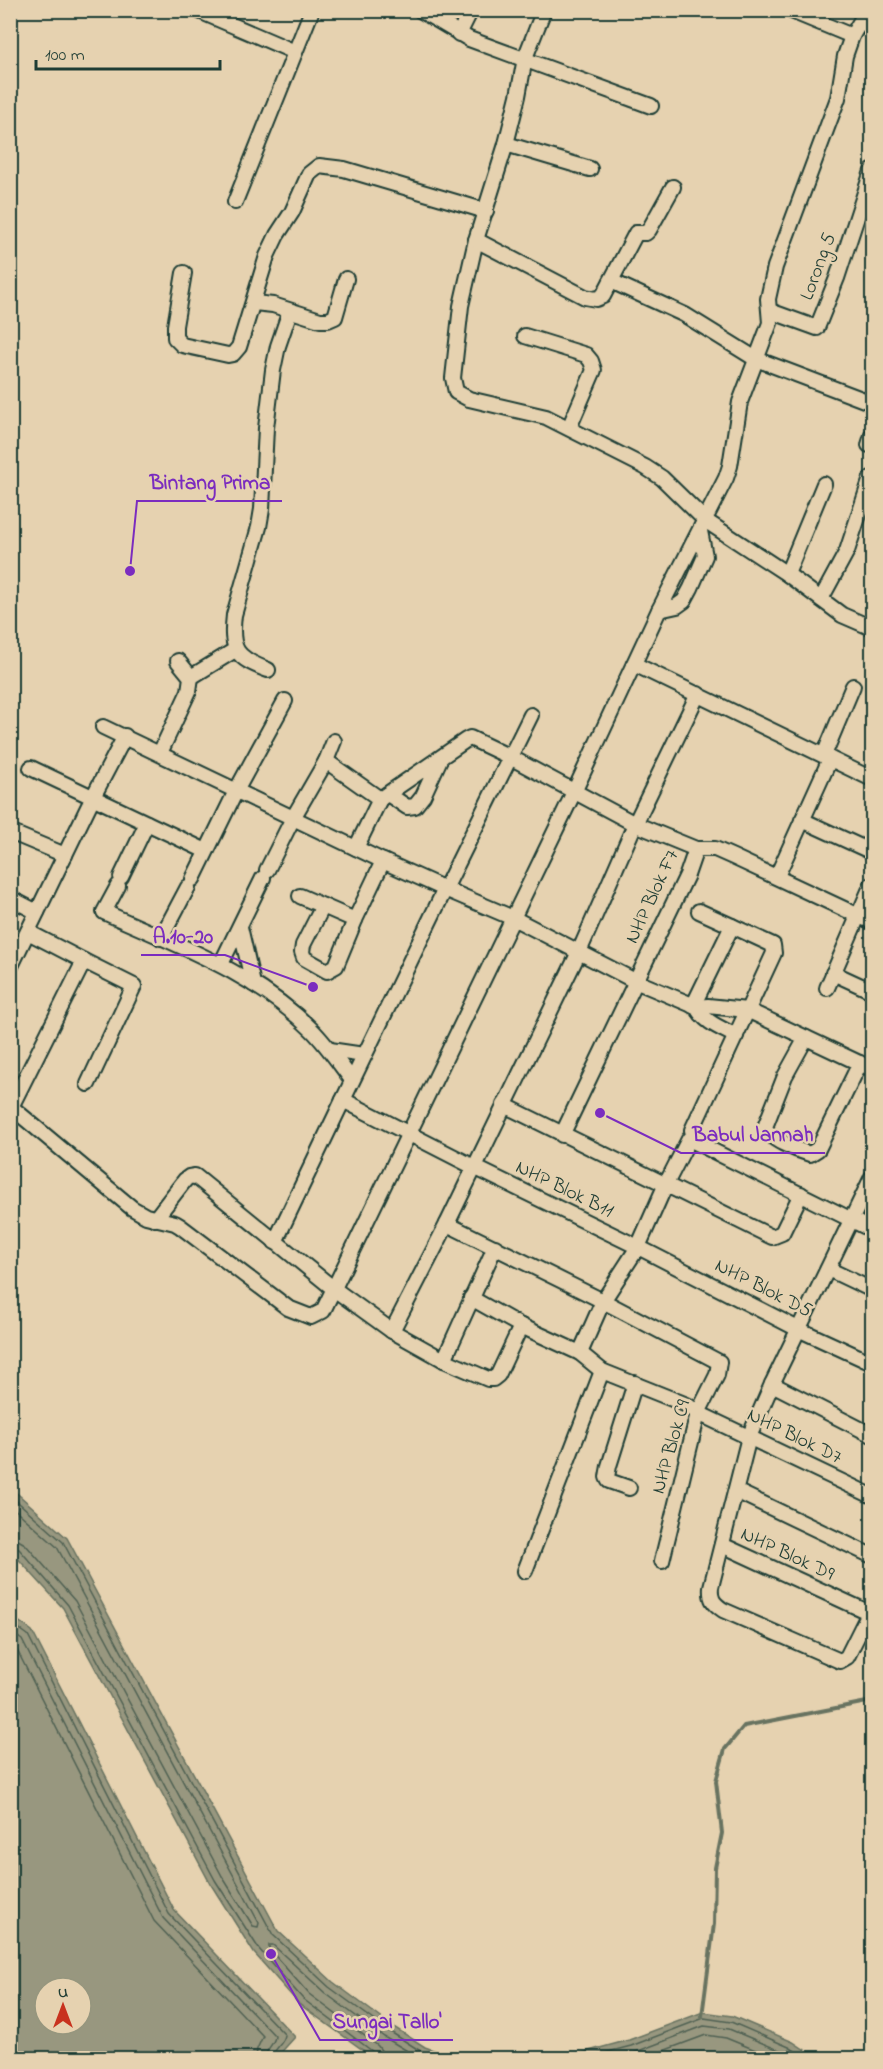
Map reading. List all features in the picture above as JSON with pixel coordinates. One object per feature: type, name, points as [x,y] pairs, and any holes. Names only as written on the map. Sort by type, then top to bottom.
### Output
[{"type":"street","points":[[197,10],[295,52]]},
{"type":"street","points":[[236,202],[312,10]]},
{"type":"street","points":[[420,10],[459,34],[651,106]]},
{"type":"street","points":[[459,34],[471,10]]},
{"type":"street","points":[[544,10],[525,58],[506,144],[476,240],[461,306],[453,378],[456,392],[469,399],[546,417],[645,467],[662,478],[703,526],[787,574],[842,615],[873,628]]},
{"type":"street","points":[[789,10],[852,36]]},
{"type":"street","points":[[84,962],[11,1107],[132,1208],[155,1219],[175,1222],[288,1308],[311,1317],[323,1311],[574,792],[658,610],[703,526],[730,466],[737,417],[769,328],[769,292],[775,267],[838,98],[845,56],[852,36],[865,14]]},
{"type":"street","points":[[865,14],[873,32]]},
{"type":"street","points":[[506,144],[590,169]]},
{"type":"street","points":[[184,273],[174,334],[177,342],[228,355],[233,354],[239,347],[273,242],[292,212],[309,174],[319,166],[344,169],[486,211]]},
{"type":"street","name":"Lorong 5","points":[[770,311],[817,328],[837,278],[873,171]]},
{"type":"street","points":[[476,240],[585,297],[596,299],[603,296],[635,235],[648,232],[673,187]]},
{"type":"street","points":[[254,303],[273,305],[320,320],[328,320],[335,317],[346,279]]},
{"type":"street","points":[[611,281],[685,315],[756,359],[873,403]]},
{"type":"street","points":[[268,670],[250,663],[236,650],[233,627],[234,615],[259,527],[262,509],[264,442],[273,370],[278,346],[290,311]]},
{"type":"street","points":[[525,336],[586,355],[593,365],[594,370],[569,428]]},
{"type":"street","points":[[821,598],[847,551],[871,478]]},
{"type":"street","points":[[787,574],[824,484]]},
{"type":"street","points":[[191,677],[236,650]]},
{"type":"street","points":[[160,753],[189,691],[191,677],[178,661]]},
{"type":"street","points":[[634,664],[873,779]]},
{"type":"street","points":[[777,876],[802,820],[853,686]]},
{"type":"street","points":[[388,1328],[447,1224],[579,952],[635,824],[698,694]]},
{"type":"street","points":[[161,938],[285,701]]},
{"type":"street","points":[[275,1242],[364,1054],[531,715]]},
{"type":"street","points":[[104,727],[383,861],[513,918],[635,981],[695,1006],[747,1010],[866,1066],[818,1149],[810,1154],[768,1135],[765,1127],[765,1122],[785,1076],[806,1038]]},
{"type":"street","points":[[10,968],[125,736]]},
{"type":"street","points":[[356,848],[384,796],[470,738],[635,824],[696,849]]},
{"type":"street","points":[[220,964],[293,818],[326,761],[334,741]]},
{"type":"street","points":[[326,761],[384,796],[411,808],[419,804],[441,756]]},
{"type":"street","points":[[32,768],[206,851]]},
{"type":"street","points":[[802,820],[873,852]]},
{"type":"street","points":[[147,823],[104,912],[220,964],[266,992],[311,1029],[352,1080]]},
{"type":"street","points":[[10,832],[65,855]]},
{"type":"street","name":"NHP Blok F7","points":[[562,1135],[687,875],[696,849],[715,849],[873,922]]},
{"type":"street","points":[[323,906],[303,945],[302,952],[304,958],[327,971],[336,966],[383,861]]},
{"type":"street","points":[[826,988],[873,884]]},
{"type":"street","points":[[300,896],[355,920]]},
{"type":"street","points":[[10,898],[37,912]]},
{"type":"street","points":[[580,1353],[603,1301],[638,1247],[774,949],[768,942],[699,911]]},
{"type":"street","points":[[695,1006],[732,926]]},
{"type":"street","points":[[240,927],[253,984]]},
{"type":"street","points":[[28,932],[84,962],[136,981],[88,1084]]},
{"type":"street","points":[[833,973],[873,991]]},
{"type":"street","points":[[695,1006],[701,1015],[736,1036]]},
{"type":"street","points":[[330,1050],[364,1054]]},
{"type":"street","name":"NHP Blok B11","points":[[343,1100],[638,1247]]},
{"type":"street","points":[[504,1105],[771,1237],[782,1233],[801,1194]]},
{"type":"street","points":[[690,1134],[873,1230]]},
{"type":"street","points":[[155,1219],[184,1180],[195,1176],[334,1289],[388,1328],[444,1359],[488,1379],[493,1379],[498,1375],[521,1326]]},
{"type":"street","points":[[871,1610],[848,1657],[840,1661],[723,1610],[714,1603],[711,1587],[749,1437],[798,1329],[873,1177]]},
{"type":"street","points":[[447,1224],[603,1301]]},
{"type":"street","points":[[444,1359],[495,1247]]},
{"type":"street","name":"NHP Blok D5","points":[[638,1247],[798,1329],[873,1363]]},
{"type":"street","points":[[828,1269],[873,1290]]},
{"type":"street","name":"NHP Blok D7","points":[[471,1298],[521,1326],[580,1353],[602,1371],[687,1405],[698,1413],[873,1496]]},
{"type":"street","name":"NHP Blok C9","points":[[603,1301],[719,1362],[719,1369],[698,1413],[662,1561]]},
{"type":"street","points":[[525,1571],[602,1371]]},
{"type":"street","points":[[629,1488],[609,1481],[607,1477],[635,1383]]},
{"type":"street","points":[[772,1384],[873,1435]]},
{"type":"street","points":[[736,1491],[873,1556]]},
{"type":"street","name":"NHP Blok D9","points":[[722,1545],[871,1610]]},
{"type":"water","points":[[10,1487],[67,1538],[278,1931],[333,1982],[392,2026],[425,2047],[455,2058],[374,2058],[299,2004],[254,1953],[210,1883],[63,1608],[11,1551]]},
{"type":"water","points":[[10,1615],[32,1631],[174,1910],[295,2037],[276,2058],[11,2058]]},
{"type":"water","points":[[703,2012],[732,2016],[793,2042],[817,2058],[563,2058],[629,2040]]},
{"type":"waterway","points":[[702,2016],[714,1924],[715,1868],[722,1833],[716,1781],[725,1749],[744,1726],[872,1701]]},
{"type":"place","name":"Bintang Prima","points":[[130,571]]},
{"type":"place","name":"A.10-20","points":[[313,987]]},
{"type":"place","name":"Babul Jannah","points":[[600,1113]]},
{"type":"place","name":"Sungai Tallo'","points":[[271,1954]]}]
